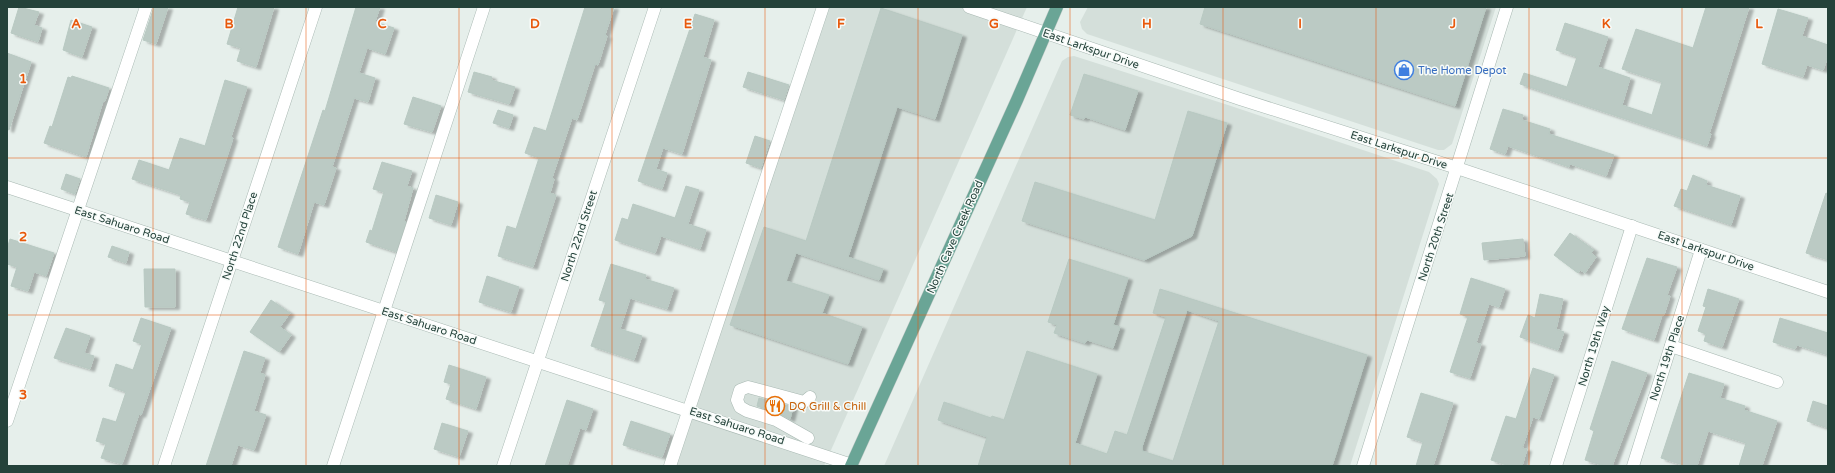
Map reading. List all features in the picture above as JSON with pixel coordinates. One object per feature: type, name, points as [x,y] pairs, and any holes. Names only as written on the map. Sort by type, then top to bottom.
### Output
[{"type":"main road","name":"North Cave Creek Road","points":[[851,465],[1057,7]]},
{"type":"street","points":[[7,421],[146,7]]},
{"type":"street","name":"North 22nd Place","points":[[164,466],[316,7]]},
{"type":"street","points":[[333,466],[484,7]]},
{"type":"street","name":"North 22nd Street","points":[[503,466],[655,7]]},
{"type":"street","points":[[670,466],[823,7]]},
{"type":"street","name":"East Larkspur Drive","points":[[970,7],[1234,97],[1457,168],[1828,292]]},
{"type":"street","name":"North 20th Street","points":[[1363,466],[1507,7]]},
{"type":"street","name":"East Sahuaro Road","points":[[7,187],[851,465]]},
{"type":"street","name":"North 19th Way","points":[[1556,466],[1632,226]]},
{"type":"street","name":"North 19th Place","points":[[1633,466],[1702,250]]},
{"type":"street","points":[[1671,346],[1777,382]]},
{"type":"street","points":[[808,438],[776,420],[740,408],[737,400],[740,390],[748,387],[804,402],[810,397]]},
{"type":"shaded area","points":[[829,7],[1027,7],[824,466],[676,466]]},
{"type":"shaded area","points":[[1088,7],[1496,7],[1452,144],[1444,150],[1438,150],[1087,34],[1082,29],[1080,22]]},
{"type":"shaded area","points":[[1074,56],[1228,105],[1429,172],[1437,179],[1439,184],[1350,466],[884,466],[1062,61],[1068,57]]},
{"type":"building","points":[[19,7],[39,12],[34,25],[42,28],[38,42],[11,33]]},
{"type":"building","points":[[154,7],[168,7],[156,44],[143,40]]},
{"type":"building","points":[[238,7],[274,7],[256,67],[237,61],[241,48],[227,44]]},
{"type":"building","points":[[356,7],[380,7],[375,22],[394,28],[385,54],[367,48],[359,73],[375,78],[368,102],[354,98],[332,167],[336,168],[324,205],[314,202],[298,254],[278,247],[323,110],[325,111]]},
{"type":"building","points":[[585,7],[614,7],[605,35],[607,36],[598,65],[595,64],[577,120],[572,118],[552,178],[554,179],[550,193],[556,195],[533,267],[498,256],[507,226],[516,229],[539,158],[525,153],[534,127],[546,131]]},
{"type":"building","name":"The Home Depot","points":[[1205,7],[1486,7],[1455,106],[1200,24]]},
{"type":"building","points":[[1706,7],[1749,7],[1709,134],[1711,134],[1707,146],[1520,84],[1524,73],[1567,87],[1577,57],[1556,50],[1565,23],[1608,37],[1598,67],[1630,78],[1622,105],[1652,115],[1662,82],[1622,69],[1636,29],[1693,48]]},
{"type":"building","points":[[881,8],[962,35],[935,119],[897,107],[848,257],[883,269],[879,280],[796,253],[786,281],[829,295],[822,313],[862,327],[848,364],[730,325],[764,227],[806,241]]},
{"type":"building","points":[[1778,9],[1808,18],[1802,36],[1828,45],[1828,56],[1823,70],[1807,65],[1803,77],[1762,64]]},
{"type":"building","points":[[695,14],[714,20],[703,57],[711,60],[682,154],[663,148],[656,169],[667,173],[662,189],[638,181]]},
{"type":"building","points":[[71,20],[92,27],[82,57],[63,50]]},
{"type":"building","points":[[7,53],[31,62],[9,130],[7,129]]},
{"type":"building","points":[[474,72],[492,77],[491,80],[515,87],[509,104],[468,92]]},
{"type":"building","points":[[748,72],[789,85],[784,100],[743,87]]},
{"type":"building","points":[[1084,74],[1138,91],[1125,130],[1085,117],[1084,119],[1070,115]]},
{"type":"building","points":[[72,76],[109,88],[105,101],[103,101],[86,157],[44,143],[50,126],[52,127],[68,77],[71,78]]},
{"type":"building","points":[[225,80],[247,87],[231,137],[233,138],[206,220],[186,214],[190,202],[180,199],[181,195],[132,179],[139,160],[169,170],[180,138],[205,146]]},
{"type":"building","points":[[413,97],[441,106],[432,132],[404,124]]},
{"type":"building","points":[[1503,109],[1523,115],[1522,120],[1550,129],[1549,134],[1614,155],[1606,176],[1570,164],[1569,167],[1508,146],[1505,154],[1490,149]]},
{"type":"building","points":[[498,110],[513,115],[509,128],[493,123]]},
{"type":"building","points":[[1188,111],[1227,123],[1192,236],[1144,260],[1022,221],[1035,182],[1155,220]]},
{"type":"building","points":[[755,136],[770,141],[761,168],[746,163]]},
{"type":"building","points":[[382,162],[412,171],[407,186],[413,188],[404,221],[406,222],[396,252],[366,242],[370,230],[372,231],[384,192],[373,189]]},
{"type":"building","points":[[66,174],[80,179],[75,194],[61,189]]},
{"type":"building","points":[[1693,175],[1707,181],[1706,185],[1740,196],[1731,225],[1674,206],[1681,189],[1687,191]]},
{"type":"building","points":[[686,186],[699,190],[688,224],[706,230],[700,249],[661,236],[655,253],[615,240],[622,218],[628,220],[633,204],[675,218]]},
{"type":"building","points":[[1826,193],[1828,194],[1828,260],[1806,253]]},
{"type":"building","points":[[436,195],[458,202],[451,225],[429,218]]},
{"type":"building","points":[[1570,233],[1594,250],[1591,253],[1596,257],[1585,273],[1580,270],[1578,273],[1554,255]]},
{"type":"building","points":[[10,239],[54,253],[46,276],[34,272],[28,291],[11,286],[17,267],[7,264],[7,249]]},
{"type":"building","points":[[1523,239],[1525,256],[1484,260],[1482,243]]},
{"type":"building","points":[[112,246],[129,252],[126,263],[108,257]]},
{"type":"building","points":[[1647,258],[1677,267],[1667,295],[1670,296],[1654,340],[1622,329]]},
{"type":"building","points":[[1069,259],[1128,278],[1113,325],[1120,327],[1113,348],[1087,340],[1085,343],[1054,333],[1057,325],[1048,322]]},
{"type":"building","points":[[611,264],[646,275],[645,279],[674,288],[667,309],[630,298],[620,329],[642,336],[634,360],[591,346],[606,302],[599,300]]},
{"type":"building","points":[[144,269],[175,269],[175,307],[145,307]]},
{"type":"building","points":[[487,276],[519,287],[511,312],[479,302]]},
{"type":"building","points":[[1471,278],[1505,289],[1499,307],[1489,304],[1476,343],[1481,344],[1470,378],[1450,372],[1468,317],[1460,314]]},
{"type":"building","points":[[1160,289],[1367,355],[1332,466],[978,466],[987,437],[938,420],[944,402],[991,418],[992,416],[1004,420],[1027,351],[1097,374],[1075,443],[1107,454],[1115,431],[1127,435],[1166,317],[1153,313]],"holes":[[[1187,310],[1219,321],[1173,461],[1142,451],[1142,447]]]},
{"type":"building","points":[[1708,289],[1739,299],[1722,347],[1704,341],[1706,334],[1698,331],[1706,307],[1703,306]]},
{"type":"building","points":[[1540,294],[1563,299],[1556,329],[1564,332],[1558,350],[1520,337],[1528,315],[1535,318]]},
{"type":"building","points":[[271,300],[290,313],[280,327],[291,335],[279,352],[250,332]]},
{"type":"building","points":[[141,318],[171,328],[141,415],[139,414],[122,464],[101,458],[106,444],[96,441],[103,418],[116,422],[126,392],[109,386],[116,364],[133,370],[142,344],[133,341]]},
{"type":"building","points":[[1780,318],[1828,333],[1828,355],[1797,345],[1795,349],[1773,342]]},
{"type":"building","points":[[66,328],[90,336],[84,353],[94,356],[90,369],[54,358]]},
{"type":"building","points":[[244,351],[265,358],[260,373],[265,375],[254,411],[266,415],[254,450],[238,445],[231,466],[206,466]]},
{"type":"building","points":[[1612,361],[1647,373],[1612,466],[1605,466],[1585,460],[1594,431],[1590,429]]},
{"type":"building","points":[[449,365],[486,377],[476,409],[446,399],[451,384],[444,382]]},
{"type":"building","points":[[1533,368],[1554,375],[1539,419],[1533,417],[1522,448],[1527,449],[1522,466],[1510,466],[1491,460],[1506,416],[1516,419]]},
{"type":"building","points":[[1689,373],[1724,384],[1720,398],[1745,406],[1744,410],[1777,421],[1762,466],[1739,466],[1746,443],[1708,431],[1697,466],[1686,466],[1661,458]]},
{"type":"building","points":[[1421,393],[1453,403],[1433,466],[1416,466],[1423,442],[1407,437]]},
{"type":"building","points":[[759,398],[793,407],[790,419],[757,406]]},
{"type":"building","points":[[567,400],[593,409],[586,430],[580,428],[567,466],[545,466]]},
{"type":"building","points":[[1813,401],[1828,406],[1828,428],[1807,421]]},
{"type":"building","points":[[631,421],[670,434],[662,457],[623,445]]},
{"type":"building","points":[[442,423],[468,431],[459,457],[434,449]]},
{"type":"place","name":"The Home Depot","points":[[1404,70]]},
{"type":"place","name":"DQ Grill & Chill","points":[[775,406]]}]
